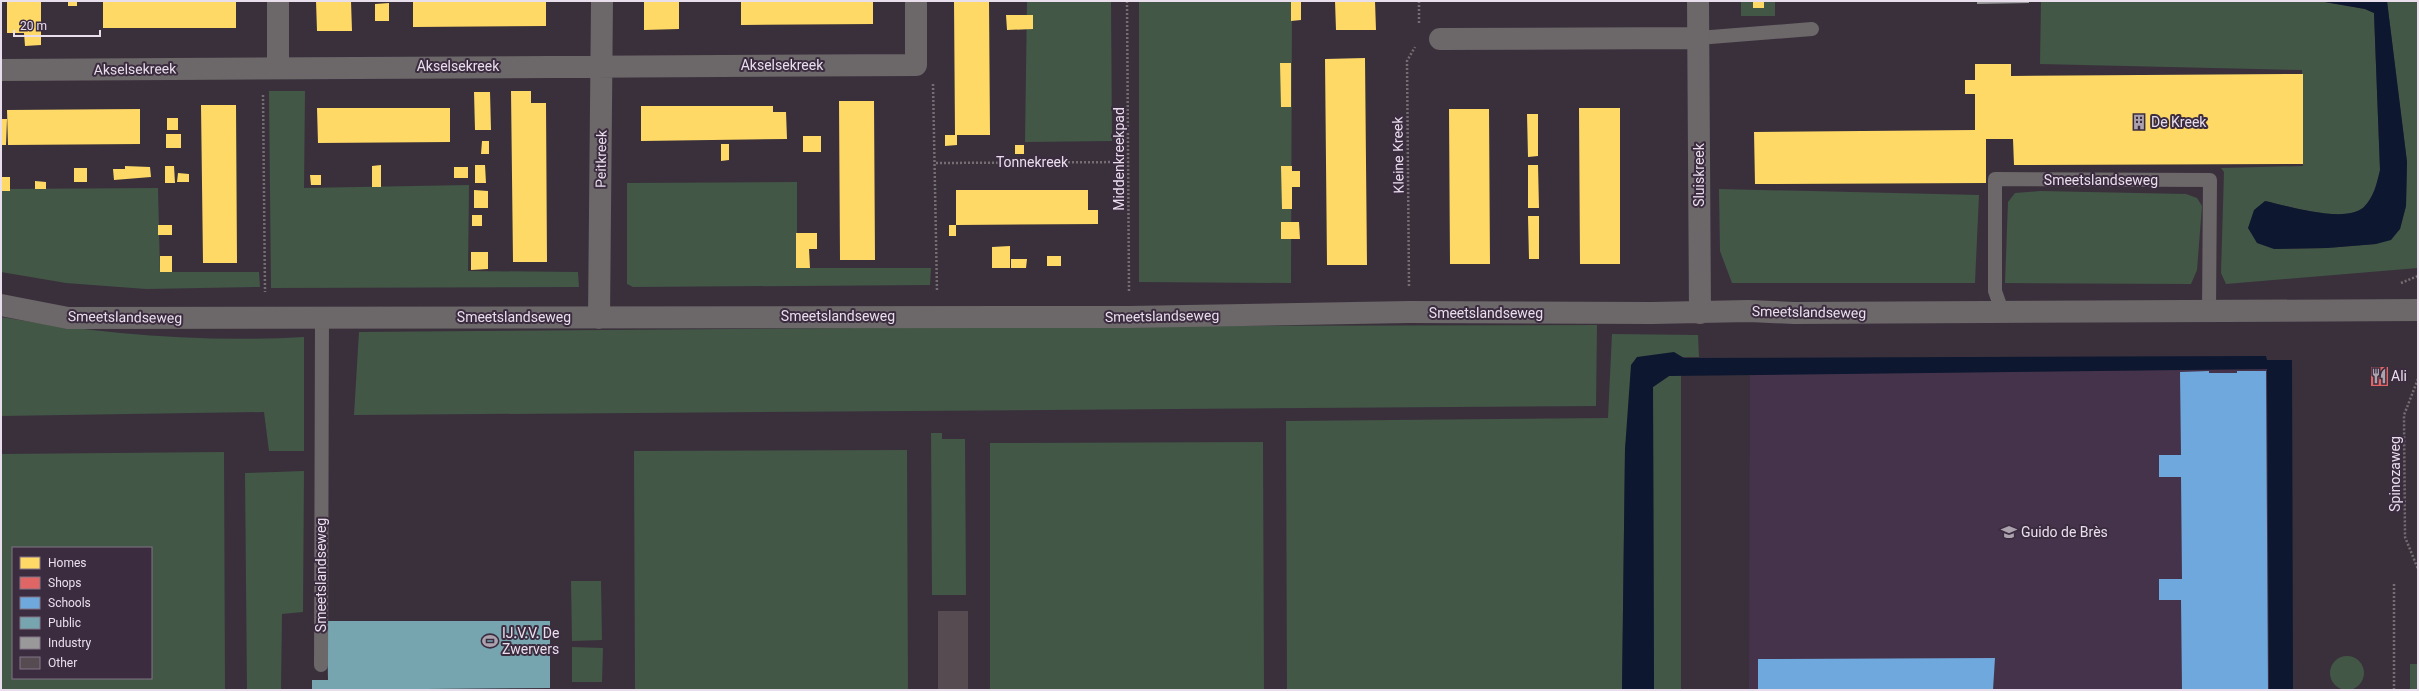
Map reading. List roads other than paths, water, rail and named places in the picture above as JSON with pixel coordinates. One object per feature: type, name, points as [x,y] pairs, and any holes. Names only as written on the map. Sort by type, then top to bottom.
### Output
[{"type":"street","points":[[270,68],[278,1]]},
{"type":"street","name":"Peitkreek","points":[[599,318],[602,1]]},
{"type":"street","name":"Akselsekreek","points":[[1,70],[602,65],[916,65],[916,1]]},
{"type":"street","name":"Sluiskreek","points":[[1698,1],[1700,313]]},
{"type":"street","points":[[1430,40],[1698,38]]},
{"type":"street","name":"Smeetslandseweg","points":[[1,305],[68,318],[1129,317],[1409,312],[1700,313],[2418,310]]},
{"type":"lane","points":[[1698,38],[1812,29]]},
{"type":"lane","name":"Smeetslandseweg","points":[[2002,311],[1995,291],[1995,179],[2210,180],[2209,311]]},
{"type":"lane","name":"Smeetslandseweg","points":[[321,665],[322,317]]},
{"type":"water","points":[[2319,1],[2387,1],[2407,162],[2406,206],[2400,229],[2391,240],[2376,244],[2327,248],[2274,249],[2257,243],[2248,228],[2254,210],[2265,201],[2302,210],[2331,214],[2356,212],[2364,207],[2373,194],[2380,170],[2374,13],[2365,9]]},
{"type":"water","points":[[1674,352],[1684,358],[2266,356],[2267,360],[2292,360],[2293,690],[2269,690],[2267,369],[1669,376],[1653,387],[1654,690],[1622,690],[1625,449],[1631,365],[1637,357]]},
{"type":"place","name":"De Kreek","points":[[2139,122]]},
{"type":"place","name":"Ali","points":[[2379,376]]},
{"type":"place","name":"Guido de Brès","points":[[2009,532]]},
{"type":"place","name":"IJ.V.V. De Zwervers","points":[[490,641]]}]
